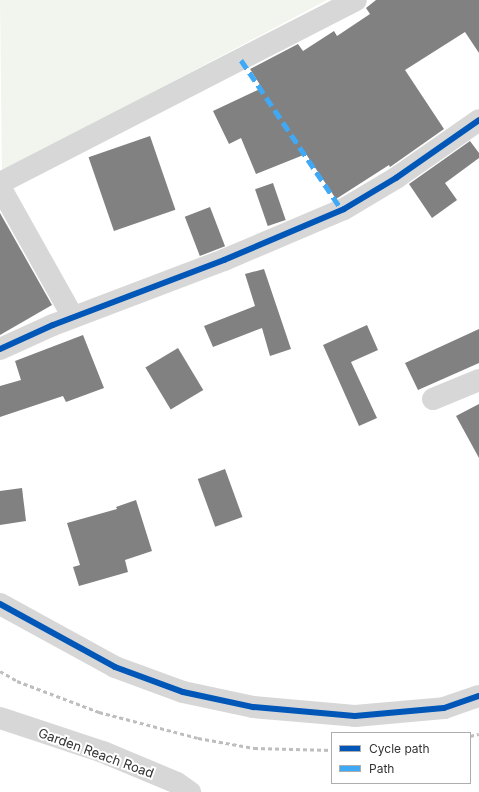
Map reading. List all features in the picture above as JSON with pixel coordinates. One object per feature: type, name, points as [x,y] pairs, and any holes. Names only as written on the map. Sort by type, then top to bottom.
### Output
[{"type":"street","points":[[0,183],[356,0]]},
{"type":"street","points":[[0,349],[73,317],[224,260],[344,209],[396,178],[479,120]]},
{"type":"street","points":[[0,187],[73,317]]},
{"type":"street","points":[[434,399],[479,380]]},
{"type":"street","points":[[1,608],[115,667],[184,692],[254,707],[355,716],[444,708],[479,696]]},
{"type":"street","name":"Garden Reach Road","points":[[0,718],[103,752],[177,784],[190,792]]},
{"type":"shaded area","points":[[0,0],[327,0],[2,172]]},
{"type":"building","points":[[376,0],[479,0],[479,53],[465,32],[405,70],[444,129],[390,167],[389,165],[336,199],[306,154],[256,174],[241,138],[229,144],[213,111],[262,88],[250,69],[298,44],[303,51],[334,31],[337,36],[370,14],[366,8]]},
{"type":"building","points":[[150,136],[175,210],[114,231],[89,157]]},
{"type":"building","points":[[470,141],[479,153],[479,158],[445,183],[457,200],[432,218],[409,184]]},
{"type":"building","points":[[273,183],[286,220],[268,226],[255,189]]},
{"type":"building","points":[[210,207],[225,246],[200,256],[185,217]]},
{"type":"building","points":[[0,213],[52,305],[0,335]]},
{"type":"building","points":[[264,269],[291,349],[270,356],[262,328],[213,347],[204,326],[255,306],[245,274]]},
{"type":"building","points":[[367,325],[378,350],[351,362],[377,418],[359,426],[323,345]]},
{"type":"building","points":[[479,329],[479,363],[418,390],[405,363]]},
{"type":"building","points":[[83,335],[104,388],[66,402],[63,396],[0,417],[0,386],[21,380],[15,361]]},
{"type":"building","points":[[178,348],[203,390],[171,410],[145,368]]},
{"type":"building","points":[[479,404],[479,458],[456,416]]},
{"type":"building","points":[[225,469],[242,517],[215,527],[198,479]]},
{"type":"building","points":[[22,488],[26,521],[0,525],[0,491]]},
{"type":"building","points":[[136,500],[152,551],[125,560],[128,572],[79,586],[73,567],[80,565],[67,523],[117,509],[116,507]]},
{"type":"railway","points":[[0,671],[17,681],[99,712],[198,738],[254,748],[331,750]]},
{"type":"railway","points":[[471,736],[479,734]]},
{"type":"marked path","points":[[241,60],[341,209]]},
{"type":"cycle path","points":[[0,349],[53,325],[224,260],[344,209],[396,178],[479,120]]},
{"type":"cycle path","points":[[0,604],[115,667],[183,692],[253,707],[355,716],[444,708],[479,696]]}]
